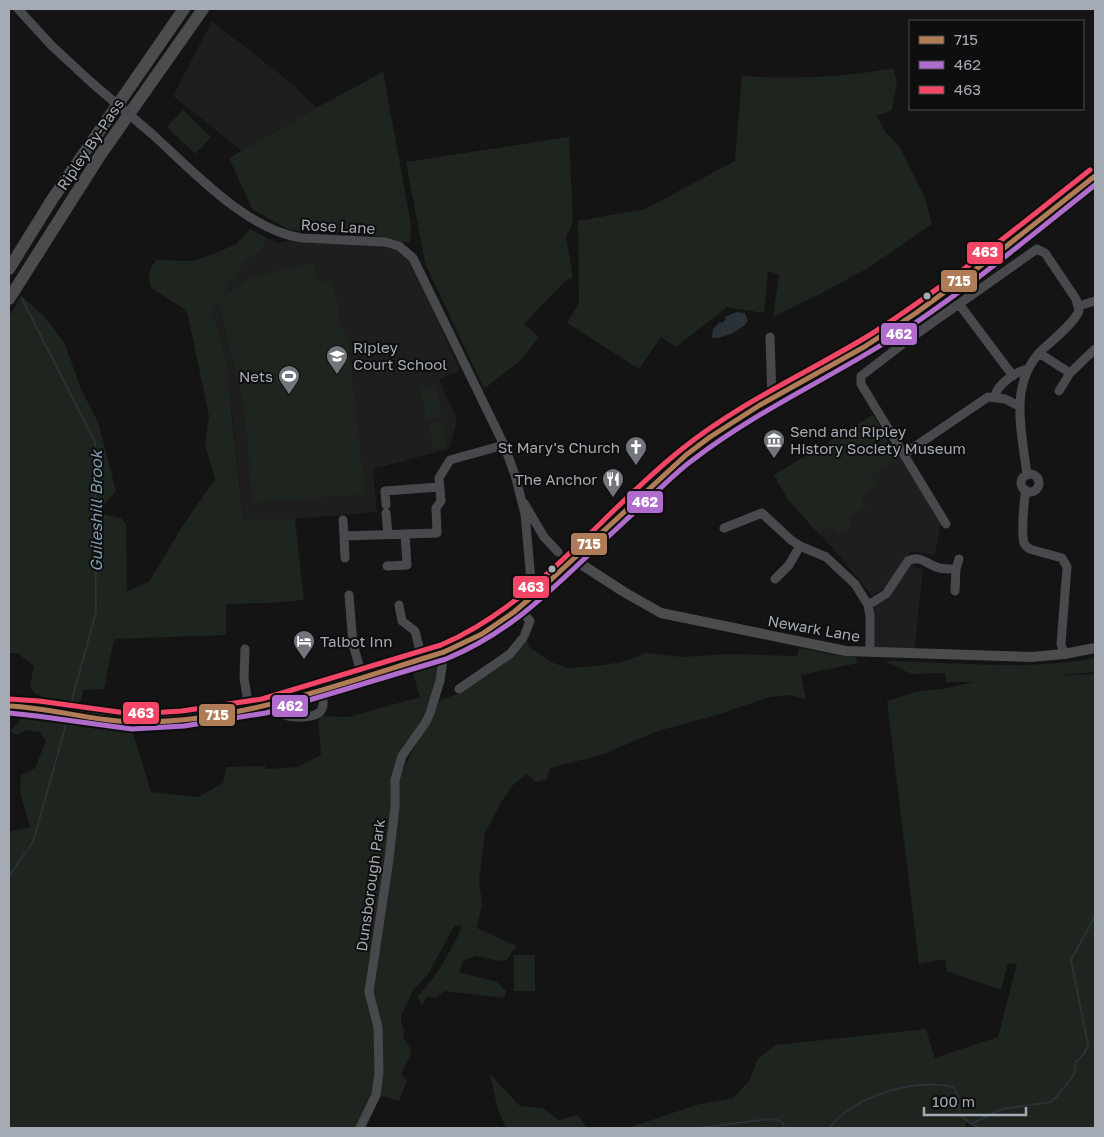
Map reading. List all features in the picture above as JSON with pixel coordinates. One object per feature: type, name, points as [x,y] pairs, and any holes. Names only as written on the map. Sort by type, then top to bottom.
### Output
[{"type":"highway","points":[[164,37],[180,9]]},
{"type":"highway","name":"Ripley By-Pass","points":[[9,269],[53,198],[184,9]]},
{"type":"highway","name":"Ripley By-Pass","points":[[9,299],[101,154],[203,9]]},
{"type":"main road","points":[[9,706],[60,710],[135,722],[176,720],[249,709],[274,703],[444,652],[483,635],[520,609],[692,450],[724,426],[870,344],[1020,235],[1095,176]]},
{"type":"main road","name":"Newark Lane","points":[[574,558],[624,592],[664,614],[846,651],[1014,657],[1064,654],[1095,648]]},
{"type":"street","name":"Rose Lane","points":[[18,9],[52,46],[92,83],[243,214],[269,229],[290,236],[385,242],[399,246],[408,252],[423,276],[504,445],[521,498],[528,540],[531,581],[538,593]]},
{"type":"street","points":[[946,524],[861,384],[860,378],[862,374],[1035,249],[1039,249],[1045,253],[1076,299],[1078,306],[1076,317],[1039,353],[1028,369],[1020,395],[1027,475],[1024,477],[1022,484],[1026,490],[1024,501],[1024,542],[1029,548],[1062,558],[1067,567],[1061,644],[1064,654]]},
{"type":"street","points":[[1078,306],[1095,301]]},
{"type":"street","points":[[959,304],[1014,376]]},
{"type":"street","points":[[770,337],[772,398]]},
{"type":"street","points":[[1059,391],[1070,372],[1095,349]]},
{"type":"street","points":[[1039,353],[1070,372]]},
{"type":"street","points":[[995,396],[998,388],[1020,371],[1028,369]]},
{"type":"street","points":[[904,454],[988,397],[995,396],[1020,406]]},
{"type":"street","points":[[344,536],[437,533],[436,508],[441,501],[439,478],[450,460],[504,445]]},
{"type":"street","points":[[1026,490],[1034,491],[1039,483],[1035,475],[1027,475]]},
{"type":"street","points":[[388,534],[385,491],[440,487]]},
{"type":"street","name":"Rose Lane","points":[[521,498],[544,537],[558,552]]},
{"type":"street","points":[[724,528],[762,512],[800,546],[826,557],[855,584],[868,605],[870,616],[870,652]]},
{"type":"street","points":[[343,520],[345,558]]},
{"type":"street","points":[[387,566],[407,564],[405,534]]},
{"type":"street","points":[[528,540],[544,537]]},
{"type":"street","points":[[775,580],[789,565],[800,546]]},
{"type":"street","points":[[868,605],[886,594],[908,561],[916,558],[936,562],[956,570]]},
{"type":"street","points":[[956,591],[956,570],[959,559]]},
{"type":"street","points":[[349,595],[353,644],[362,676]]},
{"type":"street","points":[[399,606],[402,621],[415,631],[422,659]]},
{"type":"street","points":[[460,689],[510,654],[524,636],[530,621],[520,609]]},
{"type":"street","points":[[245,649],[244,678],[249,709]]},
{"type":"street","name":"Dunsborough Park","points":[[360,1128],[376,1095],[379,1072],[378,1027],[369,992],[389,859],[395,807],[395,780],[402,756],[426,722],[430,713],[440,681],[444,652]]},
{"type":"street","points":[[274,703],[278,710],[286,715],[316,714],[323,706],[320,688]]},
{"type":"shaded area","points":[[212,21],[295,86],[316,108],[242,151],[173,96]]},
{"type":"shaded area","points":[[893,68],[897,82],[892,110],[877,116],[885,132],[899,146],[925,198],[932,224],[868,268],[773,317],[779,275],[768,271],[764,313],[727,307],[676,347],[661,337],[639,369],[567,323],[579,303],[578,221],[645,209],[735,161],[742,76],[818,77]]},
{"type":"shaded area","points":[[383,72],[411,224],[410,243],[362,234],[290,230],[252,209],[229,158]]},
{"type":"shaded area","points":[[183,110],[211,137],[195,154],[167,127]]},
{"type":"shaded area","points":[[569,137],[573,222],[566,237],[573,277],[564,282],[524,324],[539,337],[520,361],[484,389],[425,263],[406,162]]},
{"type":"shaded area","points":[[250,229],[267,238],[262,250],[243,263],[220,299],[251,277],[314,263],[318,282],[330,280],[337,298],[340,322],[348,340],[365,494],[252,503],[245,407],[219,301],[212,312],[225,355],[243,519],[295,519],[304,600],[226,604],[226,635],[114,639],[104,689],[83,690],[79,709],[38,703],[40,695],[34,693],[30,686],[34,666],[17,653],[9,653],[9,317],[21,295],[45,317],[65,344],[81,389],[98,422],[116,491],[102,507],[103,514],[121,518],[126,524],[127,591],[149,582],[182,527],[215,479],[205,445],[209,416],[188,316],[184,309],[151,288],[150,270],[157,260],[192,261],[216,253],[236,244]]},
{"type":"shaded area","name":"Ripley Court School","points":[[267,238],[278,243],[290,240],[311,244],[371,241],[405,252],[427,296],[460,371],[439,379],[457,420],[449,449],[373,469],[377,512],[295,519],[243,519],[232,414],[212,312],[214,281],[262,250]]},
{"type":"shaded area","points":[[736,312],[745,313],[748,321],[737,331],[712,338],[713,329],[726,319],[725,317]]},
{"type":"shaded area","points":[[436,385],[442,417],[426,420],[421,388]]},
{"type":"shaded area","points":[[873,415],[941,523],[935,555],[911,551],[886,586],[872,596],[839,555],[789,501],[774,475]]},
{"type":"shaded area","points":[[873,415],[898,457],[871,475],[877,485],[861,497],[866,506],[848,519],[851,527],[840,534],[832,525],[819,534],[789,501],[774,475]]},
{"type":"shaded area","points":[[442,422],[446,447],[433,449],[429,424]]},
{"type":"shaded area","points":[[905,565],[923,569],[914,654],[870,652],[868,605],[882,598]]},
{"type":"shaded area","points":[[524,638],[527,639],[529,647],[551,662],[568,668],[622,662],[646,653],[682,657],[728,654],[797,656],[799,648],[855,657],[858,663],[801,675],[806,699],[788,695],[770,697],[717,715],[658,731],[604,754],[550,768],[547,779],[536,782],[527,774],[512,786],[485,833],[479,881],[482,903],[477,928],[516,946],[507,960],[498,961],[476,956],[463,961],[459,972],[497,982],[506,991],[504,998],[445,991],[435,998],[428,996],[422,1005],[417,997],[437,973],[453,945],[462,926],[455,925],[428,974],[412,992],[401,1016],[404,1029],[403,1037],[409,1046],[411,1054],[401,1074],[407,1080],[399,1101],[382,1096],[379,1097],[381,1073],[371,993],[399,779],[432,713],[435,703],[459,693]]},
{"type":"shaded area","points":[[1095,658],[1095,672],[1054,676],[1095,674],[1095,1128],[983,1128],[968,1121],[964,1128],[628,1128],[696,1105],[733,1098],[749,1081],[758,1059],[775,1045],[926,1029],[935,1058],[998,1037],[1017,964],[1008,963],[1001,990],[947,971],[945,959],[919,964],[887,701],[915,692],[975,682],[946,682],[945,673],[911,674],[885,661],[1017,665],[1069,662]]},
{"type":"shaded area","points":[[436,660],[440,662],[440,667],[427,715],[405,749],[393,813],[367,993],[377,1033],[374,1095],[357,1128],[9,1128],[9,832],[30,827],[20,792],[21,775],[35,768],[46,741],[40,732],[26,730],[16,735],[10,731],[21,719],[23,712],[93,723],[96,728],[133,733],[151,792],[198,797],[223,783],[226,767],[265,766],[266,769],[298,767],[321,755],[318,720],[322,716],[349,717],[420,697],[411,667]]},
{"type":"shaded area","points":[[514,955],[535,955],[535,991],[514,991]]},
{"type":"shaded area","points":[[490,1074],[520,1106],[543,1108],[559,1120],[578,1115],[587,1128],[506,1128],[498,1110]]},
{"type":"waterway","name":"Guileshill Brook","points":[[22,299],[95,442],[96,612],[70,707]]},
{"type":"waterway","name":"Guileshill Brook","points":[[9,876],[33,842],[67,721]]},
{"type":"waterway","points":[[971,1124],[1002,1109],[1051,1102],[1074,1075],[1076,1062],[1084,1054],[1088,1045],[1071,960],[1095,916]]},
{"type":"waterway","points":[[829,1128],[840,1117],[869,1099],[886,1092],[920,1085],[953,1087],[958,1095],[960,1115],[971,1124],[981,1128]]},
{"type":"waterway","points":[[700,1128],[768,1119],[778,1120],[783,1123],[784,1128]]},
{"type":"transit line","name":"463","points":[[9,699],[39,701],[133,714],[182,711],[262,699],[441,645],[476,627],[508,606],[539,581],[652,474],[704,432],[751,402],[873,333],[929,295],[1090,170]]},
{"type":"transit line","name":"715","points":[[9,706],[43,709],[128,722],[183,720],[221,715],[296,698],[334,687],[444,652],[482,634],[514,612],[543,587],[686,455],[710,437],[760,405],[864,347],[916,313],[994,256],[1095,176]]},
{"type":"transit line","name":"462","points":[[9,713],[132,729],[184,726],[266,713],[446,659],[466,650],[503,628],[536,603],[694,459],[741,426],[866,354],[918,321],[995,265],[1095,185]]},
{"type":"place","name":"Ripley Court School","points":[[337,375]]},
{"type":"place","name":"Nets","points":[[289,395]]},
{"type":"place","name":"Send and Ripley History Society Museum","points":[[774,459]]},
{"type":"place","name":"St Mary's Church","points":[[636,466]]},
{"type":"place","name":"The Anchor","points":[[613,498]]},
{"type":"place","name":"Talbot Inn","points":[[304,660]]}]
